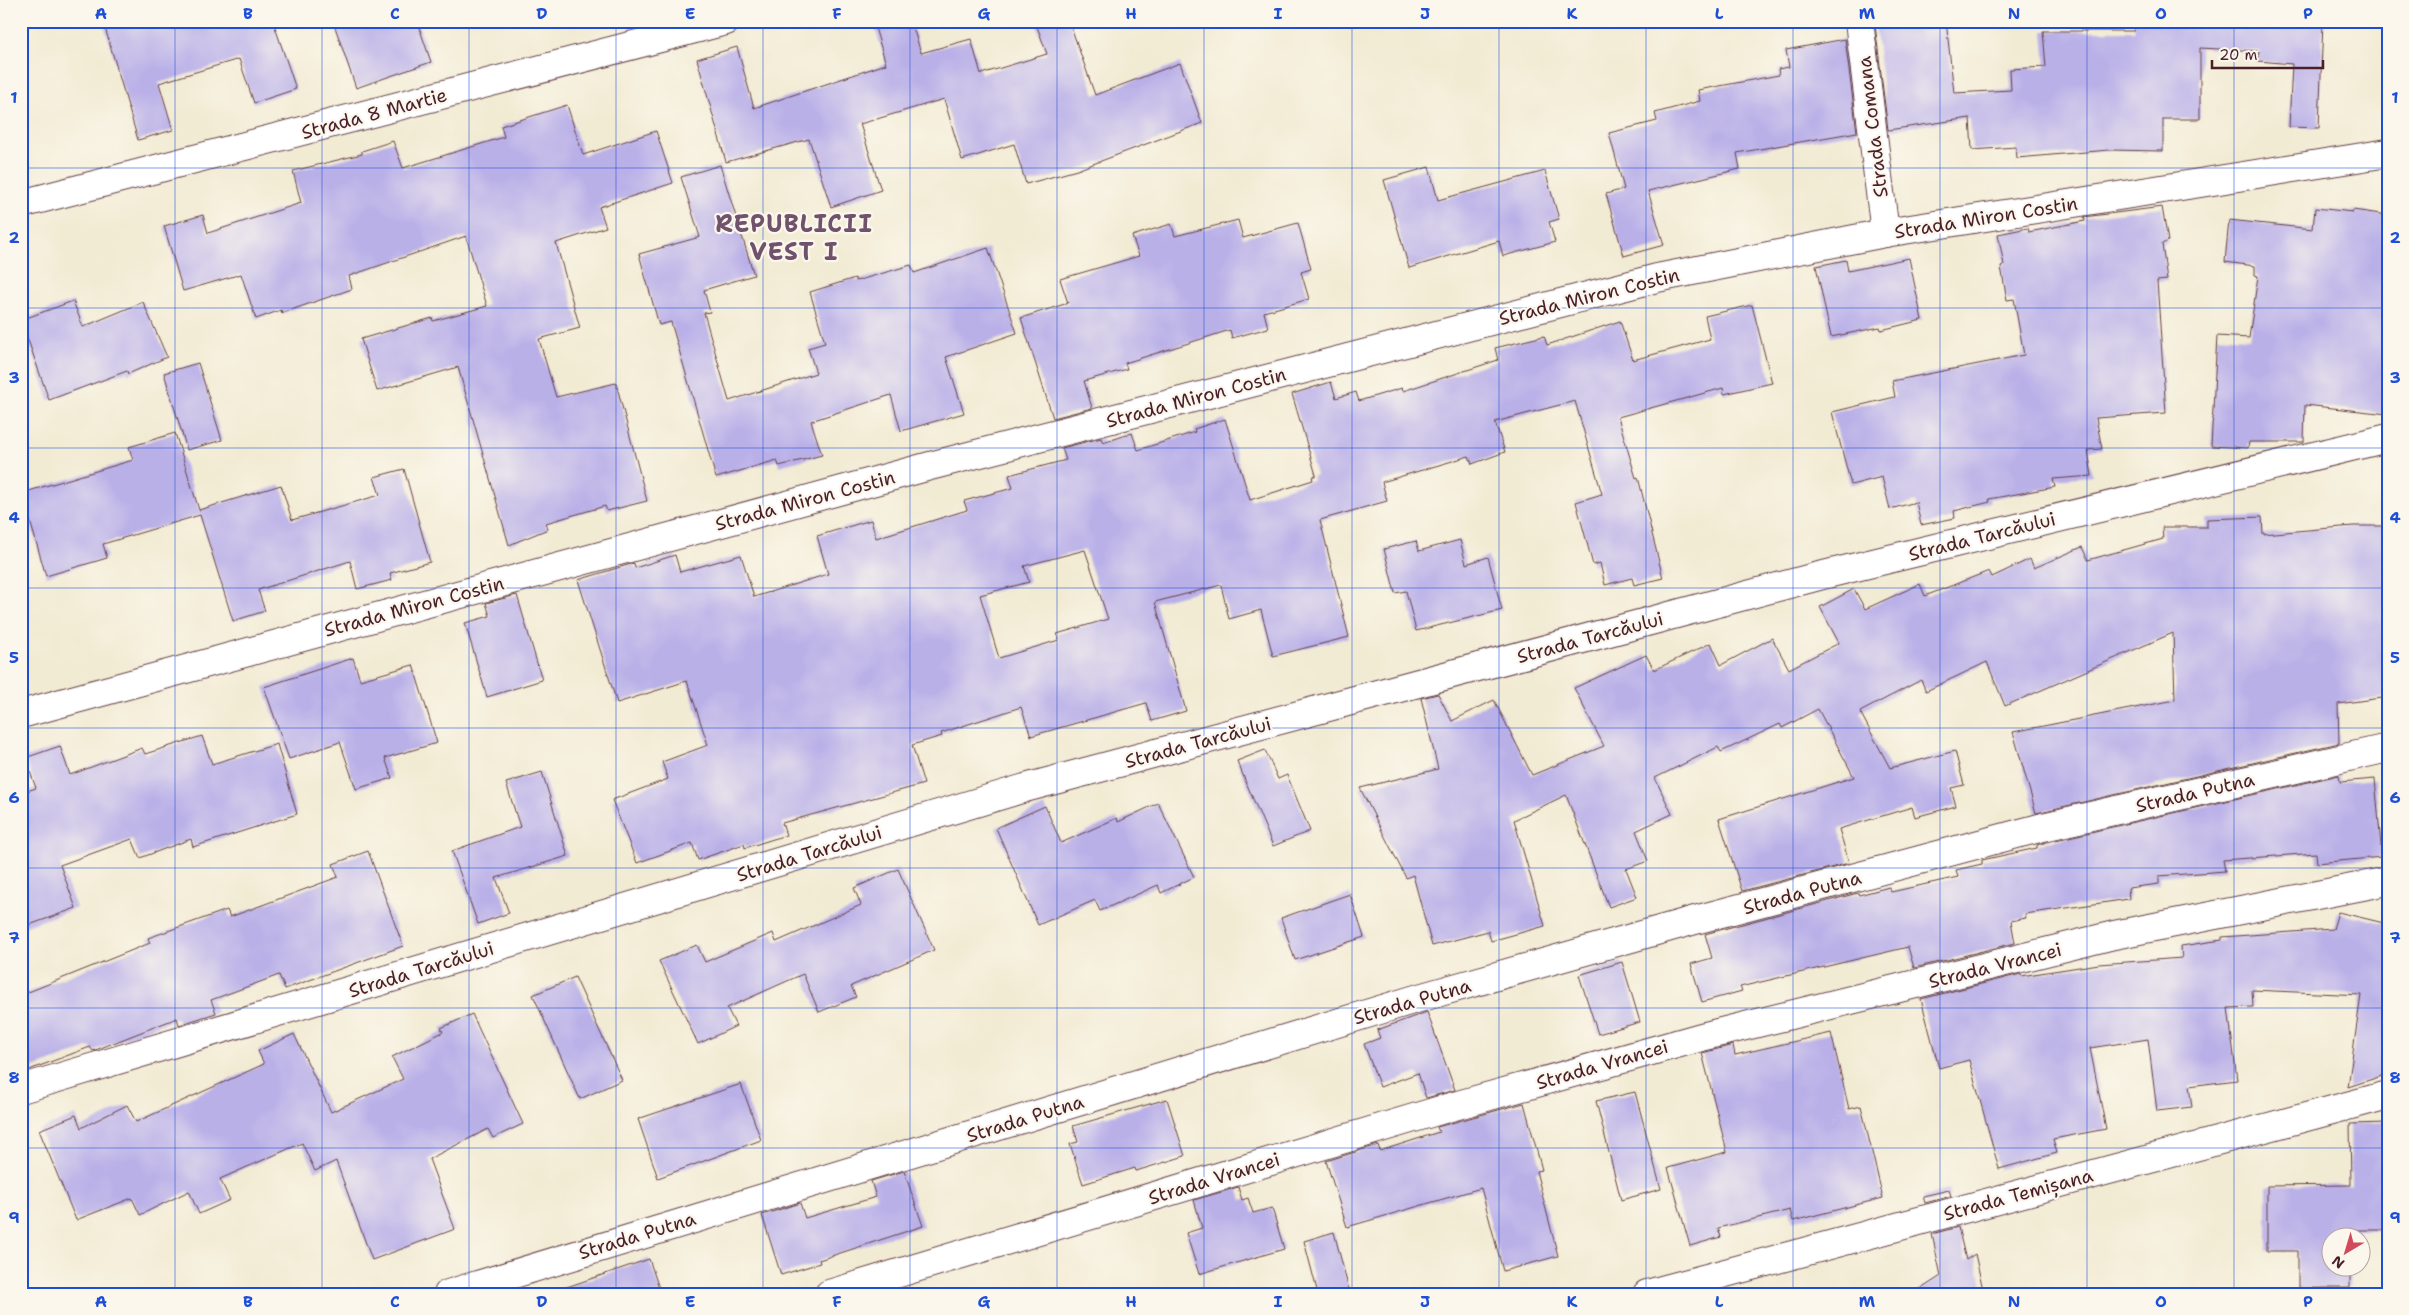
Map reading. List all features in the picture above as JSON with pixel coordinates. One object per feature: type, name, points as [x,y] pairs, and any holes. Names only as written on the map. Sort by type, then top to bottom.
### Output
[{"type":"street","name":"Strada 8 Martie","points":[[21,204],[726,21]]},
{"type":"street","name":"Strada Comana","points":[[1859,21],[1885,233]]},
{"type":"street","name":"Strada Miron Costin","points":[[21,714],[930,466],[1638,283],[1885,233],[2388,153]]},
{"type":"street","name":"Strada Tarcăului","points":[[21,1089],[1035,785],[1820,576],[2388,438]]},
{"type":"street","name":"Strada Putna","points":[[448,1294],[1419,998],[1667,928],[2043,828],[2388,748]]},
{"type":"street","name":"Strada Vrancei","points":[[829,1294],[1448,1108],[1705,1036],[2114,935],[2388,881]]},
{"type":"street","name":"Strada Temișana","points":[[1647,1294],[2388,1094]]},
{"type":"building","points":[[103,21],[273,21],[296,89],[254,103],[239,59],[159,83],[173,130],[138,140]]},
{"type":"building","points":[[333,21],[417,21],[431,62],[356,88]]},
{"type":"building","points":[[873,21],[911,21],[921,53],[971,39],[981,74],[1047,54],[1035,21],[1069,21],[1095,95],[1180,63],[1202,123],[1077,170],[1026,184],[1014,144],[962,160],[944,99],[860,124],[881,190],[831,207],[809,139],[726,162],[697,59],[737,47],[754,108],[886,64]]},
{"type":"building","points":[[1908,21],[1946,21],[1954,93],[2011,90],[2010,69],[2046,67],[2043,31],[2134,31],[2134,21],[2323,21],[2319,128],[2289,127],[2292,64],[2258,61],[2259,51],[2200,48],[2200,119],[2163,119],[2163,151],[2109,150],[2017,158],[2016,147],[1972,150],[1970,118],[1888,130],[1875,25]]},
{"type":"building","points":[[1845,39],[1857,132],[1737,153],[1740,169],[1648,191],[1664,245],[1624,256],[1606,194],[1624,189],[1609,133],[1657,121],[1655,113],[1700,101],[1698,90],[1779,75],[1778,69],[1789,67],[1786,50]]},
{"type":"building","points":[[567,105],[583,155],[656,131],[673,183],[599,207],[606,227],[556,243],[580,328],[539,339],[556,397],[616,383],[647,501],[607,511],[605,506],[546,523],[548,529],[509,545],[458,367],[377,391],[361,339],[432,318],[433,321],[487,306],[466,236],[349,276],[352,289],[282,313],[281,310],[256,319],[241,274],[183,291],[164,226],[203,215],[208,233],[301,203],[293,171],[362,154],[362,151],[393,141],[403,168],[504,137],[501,126]]},
{"type":"building","points":[[720,165],[754,275],[704,290],[710,312],[704,313],[729,401],[816,373],[808,348],[825,343],[810,292],[855,278],[856,281],[911,265],[914,273],[988,248],[1017,333],[946,357],[964,413],[901,431],[891,395],[811,421],[822,455],[779,466],[777,460],[716,478],[671,322],[659,325],[639,254],[700,237],[681,177]]},
{"type":"building","points":[[1429,167],[1438,200],[1545,171],[1559,219],[1549,222],[1555,242],[1503,256],[1499,241],[1409,268],[1384,180]]},
{"type":"building","points":[[2162,207],[2168,241],[2162,244],[2167,280],[2157,281],[2166,413],[2096,418],[2102,449],[2088,450],[2092,476],[2053,479],[2055,487],[1989,499],[1990,502],[1954,511],[1955,518],[1921,525],[1916,502],[1890,509],[1882,477],[1851,485],[1832,412],[1895,397],[1892,381],[2024,355],[2014,299],[2007,300],[2001,267],[2004,265],[1998,234],[2028,228],[2029,232],[2085,221],[2084,217]]},
{"type":"building","points":[[2315,208],[2353,212],[2353,210],[2388,215],[2388,414],[2305,405],[2304,442],[2249,442],[2248,448],[2211,446],[2217,336],[2249,338],[2258,276],[2255,275],[2255,266],[2225,262],[2229,220],[2313,229]]},
{"type":"building","points":[[1238,220],[1243,238],[1298,223],[1311,269],[1301,272],[1309,299],[1264,312],[1268,328],[1232,338],[1230,330],[1125,363],[1127,369],[1084,381],[1092,408],[1053,418],[1021,318],[1068,303],[1060,279],[1139,256],[1132,236],[1171,224],[1175,236]]},
{"type":"building","points":[[1909,258],[1922,320],[1881,330],[1880,327],[1831,337],[1816,266],[1846,260],[1848,271]]},
{"type":"building","points":[[73,301],[83,327],[143,302],[167,357],[128,374],[127,371],[49,400],[21,320]]},
{"type":"building","points":[[1752,305],[1772,383],[1724,394],[1723,388],[1618,417],[1636,478],[1638,477],[1663,578],[1634,585],[1632,578],[1605,585],[1600,563],[1593,565],[1576,502],[1602,494],[1575,401],[1495,422],[1505,452],[1472,464],[1469,456],[1382,482],[1387,501],[1320,520],[1349,637],[1273,656],[1261,610],[1229,619],[1221,585],[1155,602],[1186,711],[1152,721],[1146,703],[1031,736],[1021,707],[941,733],[942,736],[912,745],[924,784],[782,823],[786,835],[745,848],[744,844],[698,860],[692,843],[637,863],[612,800],[668,779],[662,762],[708,745],[687,681],[617,703],[578,580],[634,563],[635,568],[675,555],[680,572],[741,555],[754,597],[828,574],[817,536],[871,520],[876,538],[967,510],[964,501],[1013,488],[1009,475],[1066,460],[1062,448],[1101,438],[1103,443],[1132,433],[1138,450],[1195,432],[1194,429],[1225,419],[1250,500],[1313,480],[1312,477],[1316,475],[1292,394],[1331,382],[1336,398],[1356,392],[1359,401],[1402,388],[1403,391],[1498,360],[1495,348],[1544,336],[1547,345],[1620,321],[1633,360],[1710,339],[1705,316]],"holes":[[[1085,550],[1108,619],[1057,634],[1059,640],[999,658],[980,595],[1029,582],[1024,566]]]},
{"type":"building","points":[[198,363],[222,440],[187,450],[164,373]]},
{"type":"building","points":[[175,433],[199,510],[281,485],[292,520],[380,495],[374,477],[404,469],[430,562],[390,573],[392,580],[357,589],[350,561],[258,590],[265,611],[233,621],[200,515],[103,544],[107,558],[46,576],[22,493],[133,460],[129,447]]},
{"type":"building","points":[[2262,517],[2263,534],[2353,526],[2388,526],[2388,697],[2338,704],[2339,743],[2036,813],[2013,732],[2175,700],[2173,633],[2005,706],[1987,662],[1926,691],[1921,680],[1860,712],[1890,768],[1955,751],[1964,785],[1951,788],[1956,806],[1915,817],[1912,807],[1839,829],[1849,863],[1742,891],[1719,819],[1854,777],[1818,709],[1782,728],[1780,724],[1721,752],[1718,747],[1655,778],[1672,814],[1636,831],[1648,861],[1626,869],[1637,897],[1609,907],[1566,795],[1514,820],[1545,926],[1491,941],[1488,931],[1432,946],[1413,875],[1406,878],[1360,788],[1438,769],[1421,698],[1438,694],[1452,721],[1494,700],[1532,775],[1604,746],[1574,688],[1646,655],[1654,670],[1711,643],[1721,665],[1772,638],[1789,669],[1839,643],[1820,607],[1854,589],[1865,609],[1920,584],[1925,596],[1989,571],[1992,577],[2030,559],[2034,568],[2082,547],[2088,560],[2163,539],[2162,527],[2207,527],[2207,519]]},
{"type":"building","points":[[1460,540],[1466,564],[1488,557],[1502,610],[1416,631],[1406,591],[1395,593],[1384,549],[1416,541],[1419,551]]},
{"type":"building","points":[[517,595],[542,680],[487,697],[465,623],[490,616],[486,603]]},
{"type":"building","points":[[353,658],[360,680],[413,665],[437,743],[385,758],[392,778],[356,789],[340,742],[289,759],[264,687]]},
{"type":"building","points":[[202,736],[212,764],[277,744],[297,814],[193,847],[191,839],[140,858],[132,839],[60,865],[76,908],[21,928],[21,793],[36,788],[25,758],[60,746],[70,775],[142,748],[145,754]]},
{"type":"building","points":[[1265,750],[1278,779],[1287,775],[1310,831],[1273,846],[1237,761]]},
{"type":"building","points":[[542,772],[568,856],[496,878],[509,913],[478,924],[452,851],[520,827],[506,783]]},
{"type":"building","points":[[2339,775],[2340,782],[2375,779],[2382,857],[2317,863],[2316,853],[2223,860],[2225,871],[2159,876],[2159,884],[2128,888],[2129,899],[2025,914],[2026,918],[2011,921],[2015,943],[1914,968],[1908,947],[1740,987],[1742,991],[1702,1002],[1691,964],[1712,958],[1705,934],[1858,893],[1859,895],[1889,887],[1891,892],[1958,877],[1956,870],[1982,864],[1982,860],[2037,848],[2037,845],[2047,842]]},
{"type":"building","points":[[1158,803],[1194,877],[1161,893],[1158,885],[1100,911],[1095,900],[1038,925],[996,828],[1045,806],[1061,843],[1117,818],[1118,822]]},
{"type":"building","points":[[368,851],[403,946],[285,989],[279,975],[211,1000],[216,1013],[179,1025],[177,1018],[93,1051],[90,1047],[21,1073],[21,995],[150,943],[148,938],[227,910],[230,917],[338,877],[333,864]]},
{"type":"building","points":[[898,869],[934,950],[851,986],[856,997],[819,1012],[803,974],[727,1008],[736,1026],[698,1044],[659,961],[697,945],[705,962],[773,933],[776,942],[861,905],[854,888]]},
{"type":"building","points":[[1350,894],[1364,937],[1295,960],[1281,918]]},
{"type":"building","points":[[2338,912],[2388,924],[2388,1074],[2348,1087],[2361,995],[2252,990],[2253,1007],[2228,1008],[2237,1080],[2189,1086],[2192,1107],[2157,1111],[2148,1039],[2090,1048],[2106,1129],[2053,1139],[2057,1153],[1999,1169],[1969,1060],[1939,1068],[1921,999],[2021,974],[2021,976],[2099,964],[2182,958],[2181,946],[2222,940],[2222,937],[2333,929]]},
{"type":"building","points":[[1622,962],[1640,1022],[1598,1034],[1579,975]]},
{"type":"building","points":[[575,977],[622,1080],[580,1099],[533,995]]},
{"type":"building","points":[[1427,1012],[1455,1090],[1426,1098],[1418,1073],[1380,1087],[1364,1044],[1380,1038],[1377,1030]]},
{"type":"building","points":[[472,1014],[523,1124],[493,1138],[488,1129],[429,1159],[455,1229],[372,1260],[336,1161],[315,1171],[302,1143],[220,1179],[230,1200],[199,1214],[189,1191],[140,1215],[132,1198],[76,1220],[39,1130],[76,1115],[81,1128],[127,1105],[136,1122],[264,1064],[258,1051],[294,1034],[331,1112],[403,1079],[392,1057],[443,1032],[441,1028]]},
{"type":"building","points":[[1831,1033],[1849,1109],[1861,1106],[1883,1198],[1793,1221],[1790,1210],[1718,1228],[1721,1237],[1690,1246],[1668,1168],[1727,1152],[1702,1053],[1733,1045],[1735,1055]]},
{"type":"building","points":[[741,1084],[761,1140],[658,1178],[638,1119]]},
{"type":"building","points":[[1635,1092],[1661,1189],[1621,1200],[1596,1101]]},
{"type":"building","points":[[1167,1099],[1185,1156],[1136,1171],[1135,1168],[1083,1184],[1070,1144],[1078,1142],[1073,1126]]},
{"type":"building","points":[[1524,1103],[1542,1170],[1536,1171],[1558,1256],[1503,1271],[1481,1188],[1347,1227],[1326,1161],[1378,1145],[1380,1151],[1439,1132],[1437,1127]]},
{"type":"building","points":[[2388,1123],[2388,1230],[2372,1230],[2372,1228],[2322,1228],[2322,1278],[2350,1278],[2350,1288],[2298,1288],[2298,1251],[2267,1251],[2267,1186],[2351,1185],[2350,1124]]},
{"type":"building","points":[[904,1171],[923,1226],[819,1260],[820,1263],[781,1275],[762,1215],[800,1203],[805,1218],[876,1197],[871,1181]]},
{"type":"building","points":[[1238,1187],[1242,1200],[1248,1198],[1253,1213],[1272,1208],[1284,1249],[1199,1274],[1186,1233],[1202,1228],[1194,1200]]},
{"type":"building","points":[[1949,1190],[1951,1196],[1925,1203],[1923,1196]]},
{"type":"building","points":[[1958,1227],[1966,1260],[1975,1254],[1984,1294],[1913,1294],[1941,1276],[1932,1234]]},
{"type":"building","points":[[1334,1232],[1350,1294],[1318,1294],[1304,1241]]},
{"type":"building","points":[[649,1259],[661,1294],[562,1294],[561,1289]]},
{"type":"district","name":"REPUBLICII VEST I","points":[[794,238]]}]
